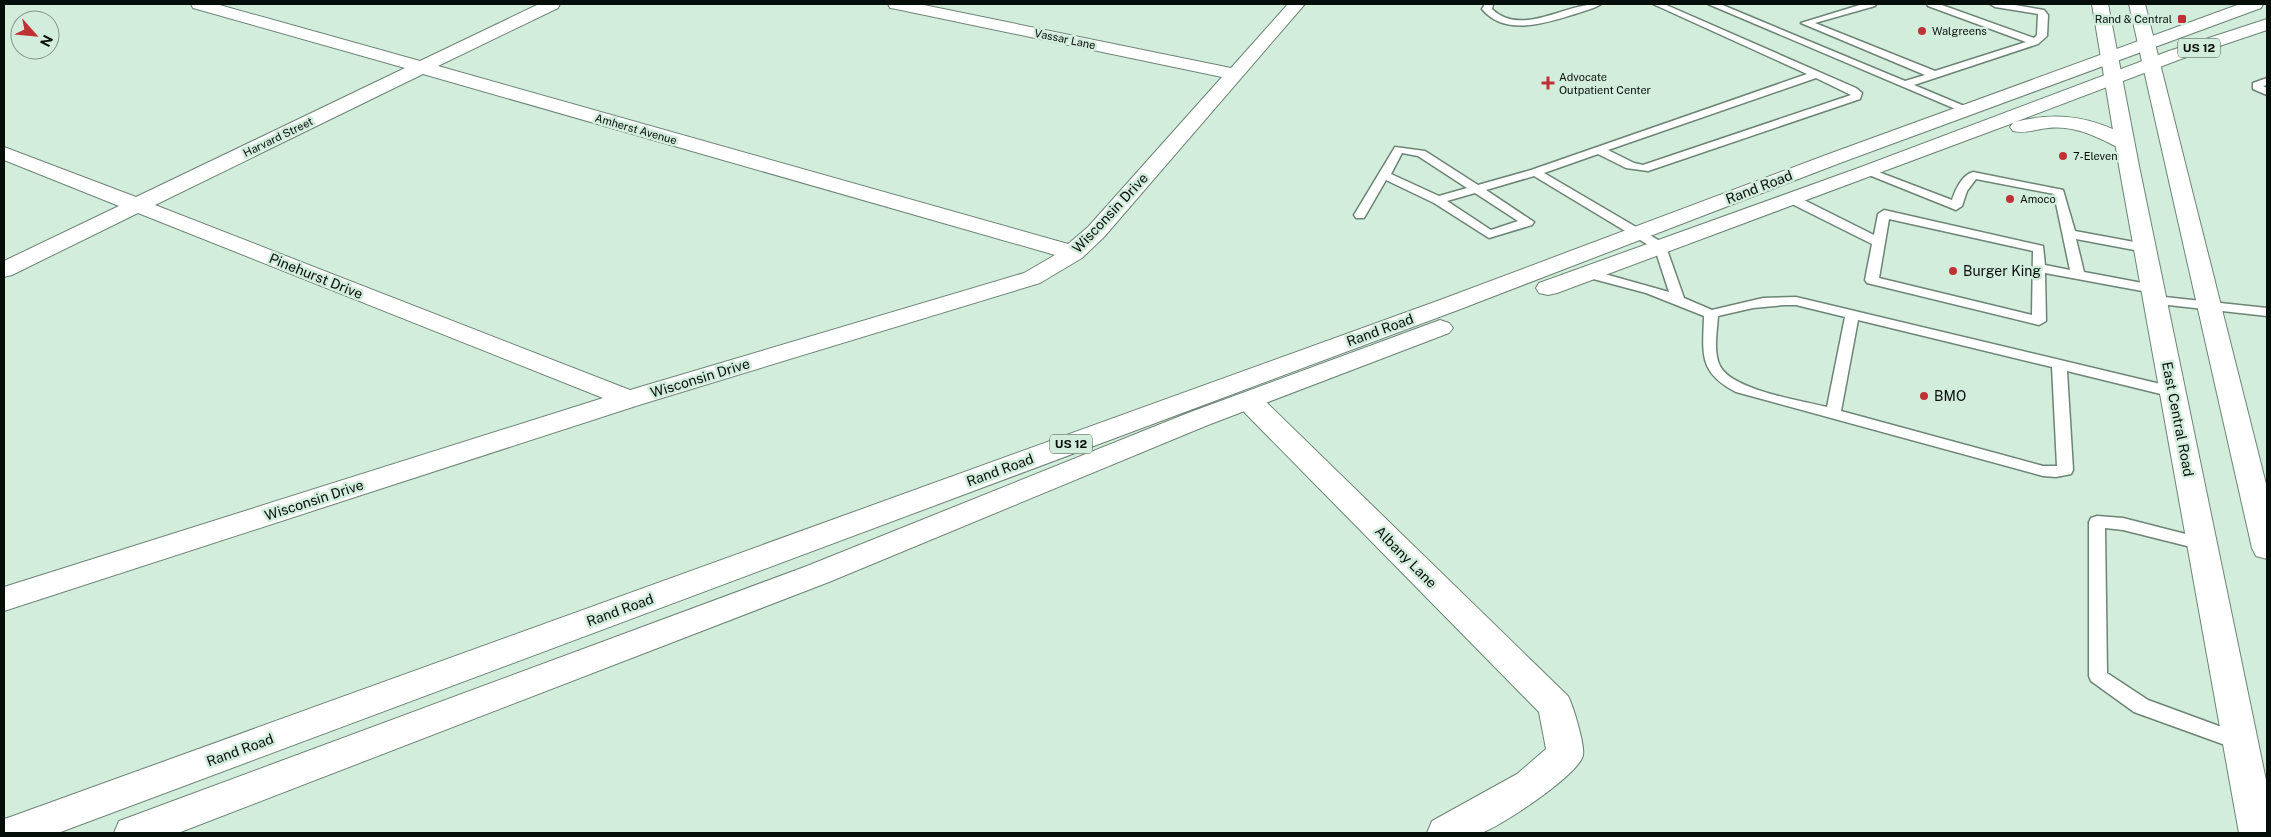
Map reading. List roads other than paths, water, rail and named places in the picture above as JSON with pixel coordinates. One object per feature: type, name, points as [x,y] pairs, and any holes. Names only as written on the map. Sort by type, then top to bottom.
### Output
[{"type":"main road","name":"Amherst Avenue","points":[[199,4],[1074,253]]},
{"type":"main road","name":"Harvard Street","points":[[4,270],[552,4]]},
{"type":"main road","name":"Vassar Lane","points":[[896,4],[1234,74]]},
{"type":"main road","name":"Wisconsin Drive","points":[[4,599],[629,399],[1012,285],[1050,270],[1074,253],[1096,232],[1297,4]]},
{"type":"main road","name":"East Central Road","points":[[2100,4],[2129,61],[2210,306],[2267,548]]},
{"type":"main road","name":"East Central Road","points":[[2137,4],[2129,61],[2124,143],[2258,833]]},
{"type":"main road","name":"US 12","points":[[2129,61],[2255,4]]},
{"type":"main road","name":"US 12","points":[[2129,61],[2267,24]]},
{"type":"main road","name":"Rand Road","points":[[133,833],[818,574],[1206,416],[1587,274],[1650,240],[1965,110],[2129,61]]},
{"type":"main road","name":"Rand Road","points":[[13,833],[1449,305],[1650,240],[1792,199],[1868,172],[1922,151],[2129,61]]},
{"type":"main road","points":[[1922,151],[2054,120],[2088,125],[2124,143]]},
{"type":"main road","name":"Pinehurst Drive","points":[[4,153],[629,399]]},
{"type":"main road","name":"Albany Lane","points":[[1255,407],[1556,706],[1566,755],[1530,785],[1446,833]]},
{"type":"lane","points":[[1489,4],[1487,8],[1489,13],[1507,22],[1522,24],[1596,4]]},
{"type":"lane","points":[[1599,150],[1630,166],[1644,169],[1856,97],[1857,93],[1852,90],[1657,4]]},
{"type":"lane","points":[[1714,4],[1965,110]]},
{"type":"lane","points":[[1855,18],[1874,12],[1871,4],[1806,23],[1935,75]]},
{"type":"lane","points":[[1931,4],[2035,42]]},
{"type":"lane","points":[[1907,84],[2035,42],[2043,33],[2044,15],[2041,12],[1996,4]]},
{"type":"lane","points":[[1821,29],[1839,24]]},
{"type":"lane","points":[[1438,200],[1534,172],[1852,62]]},
{"type":"lane","points":[[2267,81],[2257,85],[2257,87],[2267,92]]},
{"type":"lane","points":[[1360,215],[1399,149],[1421,153],[1528,222],[1489,234],[1438,200],[1384,175]]},
{"type":"lane","points":[[1534,172],[1650,240],[1678,299]]},
{"type":"lane","points":[[1868,172],[1956,206],[1961,190],[1973,175],[2059,192],[2078,274]]},
{"type":"lane","points":[[1792,199],[1879,242]]},
{"type":"lane","points":[[1884,214],[2039,250],[2039,268],[2039,321],[1872,280],[1884,214]]},
{"type":"lane","points":[[2070,234],[2145,248]]},
{"type":"lane","points":[[2039,268],[2078,274],[2154,295],[2210,306],[2267,312]]},
{"type":"lane","points":[[1587,274],[1632,283],[1678,299],[1711,314],[1753,303],[1773,300],[1796,301],[2173,392]]},
{"type":"lane","points":[[1711,314],[1710,363],[1716,374],[1741,389],[2043,471],[2056,472],[2065,470],[2059,364]]},
{"type":"lane","points":[[1833,414],[1852,315]]},
{"type":"lane","points":[[2203,544],[2123,524],[2097,522],[2098,676],[2141,706],[2240,742]]},
{"type":"place","name":"Rand & Central","points":[[2182,19]]},
{"type":"place","name":"Walgreens","points":[[1922,31]]},
{"type":"place","name":"Advocate Outpatient Center","points":[[1548,83]]},
{"type":"place","name":"7-Eleven","points":[[2063,156]]},
{"type":"place","name":"Amoco","points":[[2010,199]]},
{"type":"place","name":"Burger King","points":[[1953,271]]},
{"type":"place","name":"BMO","points":[[1924,396]]}]
